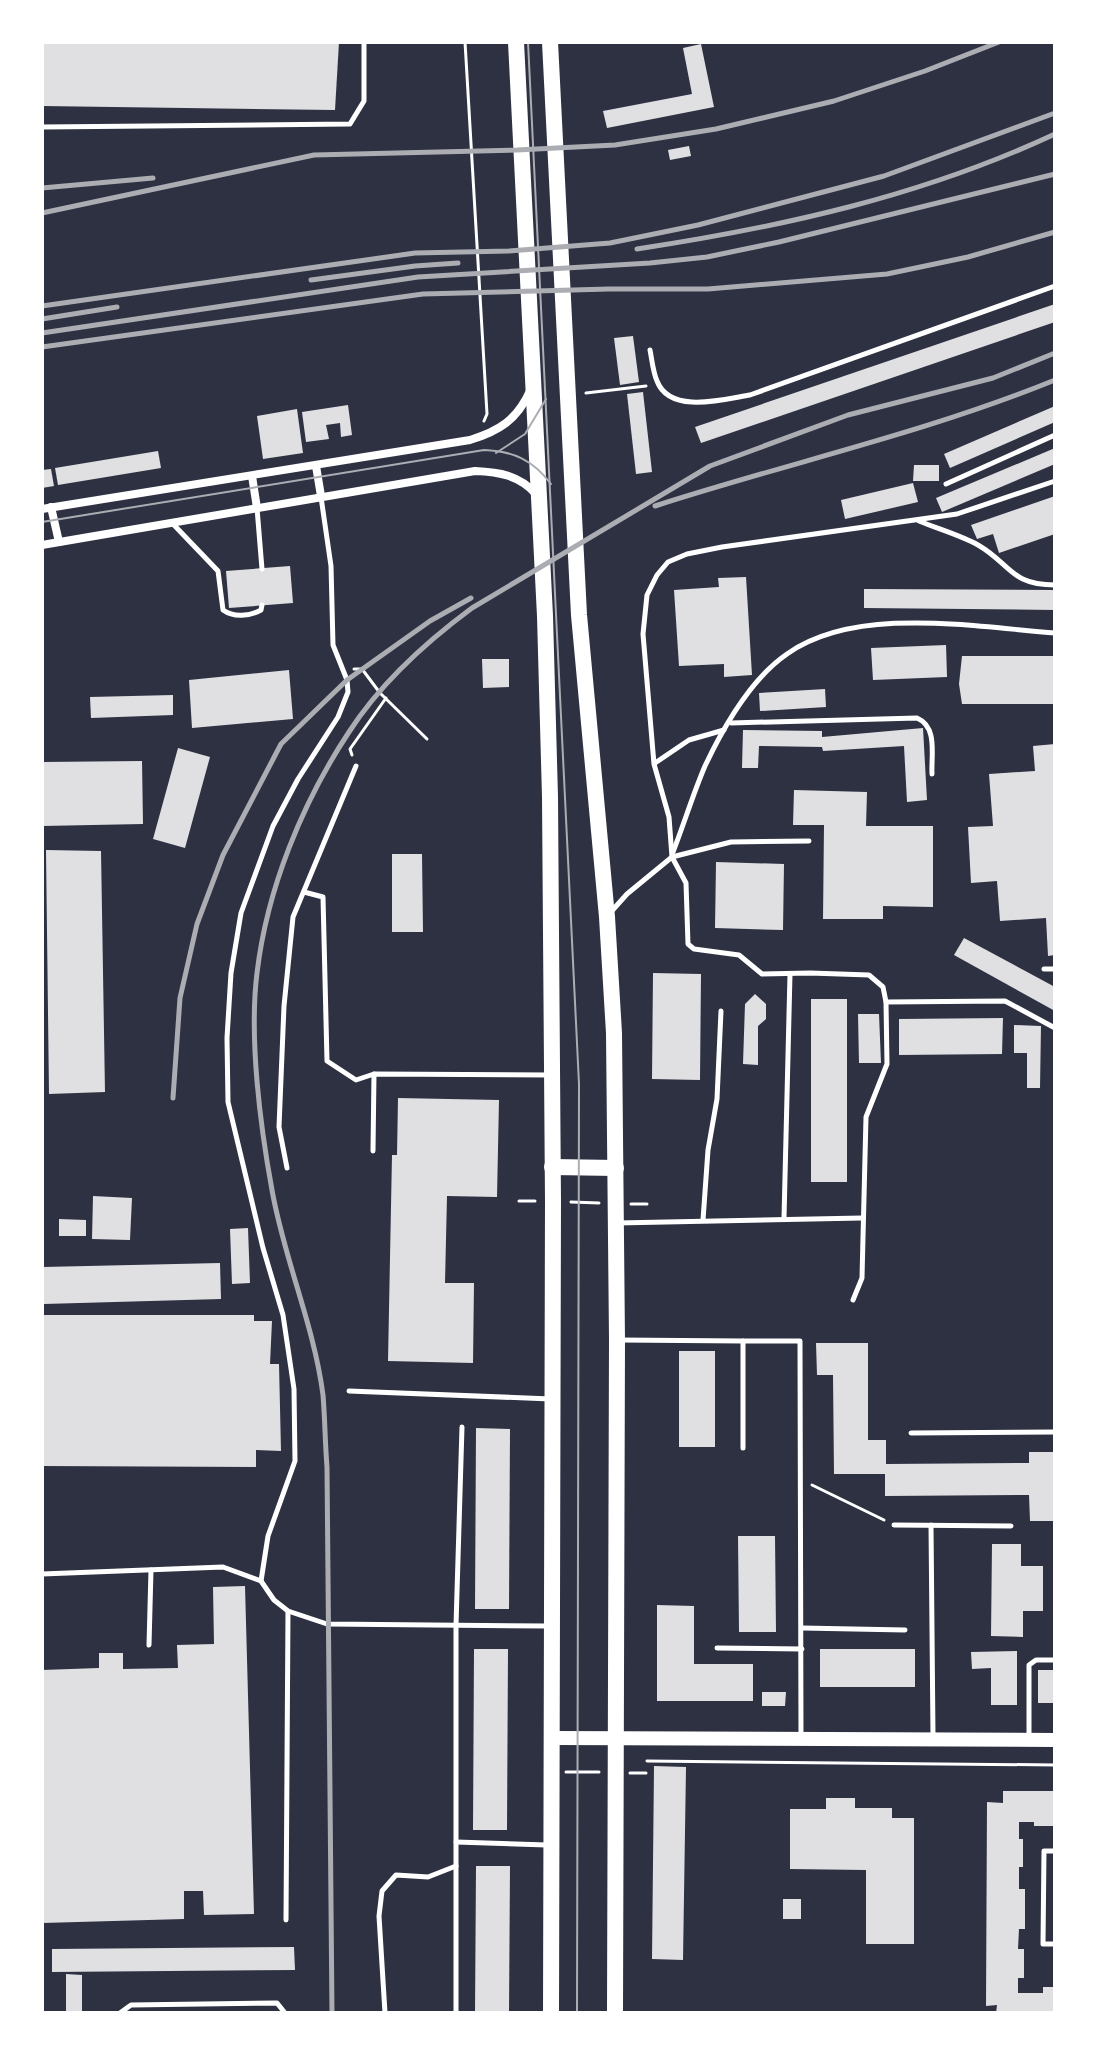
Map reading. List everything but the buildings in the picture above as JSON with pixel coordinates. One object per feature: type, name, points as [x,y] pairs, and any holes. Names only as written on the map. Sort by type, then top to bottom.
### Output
[{"type":"main road","points":[[516,42],[545,616],[550,797],[553,1202],[551,2013]]},
{"type":"main road","points":[[550,42],[579,615],[607,917],[614,1033],[617,1340],[615,2013]]},
{"type":"main road","points":[[552,1167],[616,1168]]},
{"type":"street","points":[[59,542],[46,508],[484,436],[499,430],[515,416],[533,384]]},
{"type":"street","points":[[316,466],[321,496]]},
{"type":"street","points":[[42,545],[475,471],[515,477],[529,487],[539,505]]},
{"type":"street","points":[[252,476],[257,508]]},
{"type":"street","points":[[552,1738],[1055,1740]]},
{"type":"lane","points":[[42,127],[350,124],[364,101],[364,42]]},
{"type":"lane","points":[[650,350],[658,384],[670,396],[685,401],[711,402],[750,395],[1055,286]]},
{"type":"lane","points":[[946,484],[1055,435]]},
{"type":"lane","points":[[853,1300],[862,1278],[866,1117],[887,1064],[883,987],[869,975],[762,974],[739,955],[694,949],[688,944],[686,883],[672,857],[669,817],[654,764],[643,634],[647,595],[668,562],[687,554],[957,514],[1055,481]]},
{"type":"lane","points":[[261,1581],[268,1536],[295,1461],[294,1389],[283,1315],[263,1248],[228,1102],[227,1038],[231,973],[241,913],[273,826],[298,779],[345,705],[348,692],[333,645],[331,566],[321,496]]},
{"type":"lane","points":[[257,508],[262,569]]},
{"type":"lane","points":[[918,520],[980,546],[1019,578],[1033,585],[1055,585]]},
{"type":"lane","points":[[172,523],[218,571],[223,610],[229,615],[252,614],[261,610],[262,605]]},
{"type":"lane","points":[[672,857],[705,767],[748,693],[769,668],[809,640],[858,626],[919,624],[1055,633]]},
{"type":"lane","points":[[730,723],[917,718],[926,722],[931,730],[932,774]]},
{"type":"lane","points":[[654,764],[689,740],[725,730]]},
{"type":"lane","points":[[287,1168],[279,1127],[284,1006],[293,917],[356,766]]},
{"type":"lane","points":[[607,917],[627,894],[672,857],[731,842],[809,841]]},
{"type":"lane","points":[[304,892],[323,897],[327,1061],[356,1080],[374,1074],[551,1075]]},
{"type":"lane","points":[[1044,969],[1055,969]]},
{"type":"lane","points":[[784,1218],[790,974]]},
{"type":"lane","points":[[886,1002],[1005,1001],[1055,1028]]},
{"type":"lane","points":[[703,1220],[708,1150],[717,1099],[721,1011]]},
{"type":"lane","points":[[373,1151],[374,1074]]},
{"type":"lane","points":[[616,1223],[862,1218]]},
{"type":"lane","points":[[617,1340],[800,1341],[801,1739]]},
{"type":"lane","points":[[743,1341],[743,1448]]},
{"type":"lane","points":[[349,1391],[552,1399]]},
{"type":"lane","points":[[456,2013],[456,1625],[462,1427]]},
{"type":"lane","points":[[911,1433],[1055,1432]]},
{"type":"lane","points":[[894,1525],[1011,1526]]},
{"type":"lane","points":[[931,1525],[933,1740]]},
{"type":"lane","points":[[42,1574],[223,1567],[261,1581],[274,1600],[288,1611],[327,1624],[552,1626]]},
{"type":"lane","points":[[149,1645],[151,1570]]},
{"type":"lane","points":[[286,1920],[288,1611]]},
{"type":"lane","points":[[802,1628],[905,1630]]},
{"type":"lane","points":[[717,1648],[802,1649]]},
{"type":"lane","points":[[1030,1740],[1029,1665],[1036,1660],[1055,1660]]},
{"type":"lane","points":[[456,1842],[552,1846]]},
{"type":"lane","points":[[1055,1851],[1044,1851],[1043,1944],[1055,1944]]},
{"type":"lane","points":[[385,2013],[379,1916],[382,1891],[396,1875],[428,1877],[456,1866]]},
{"type":"lane","points":[[120,2013],[131,2005],[277,2003],[285,2013]]},
{"type":"path","points":[[465,42],[487,414]]},
{"type":"path","points":[[582,393],[658,384]]},
{"type":"path","points":[[342,668],[362,669],[427,739]]},
{"type":"path","points":[[356,766],[350,749],[386,698]]},
{"type":"path","points":[[519,1201],[647,1204]]},
{"type":"path","points":[[802,1480],[894,1525]]},
{"type":"path","points":[[647,1761],[1055,1765]]},
{"type":"path","points":[[552,1772],[646,1773]]},
{"type":"tram line","points":[[528,42],[579,1084],[577,2013]]},
{"type":"tram line","points":[[496,453],[525,434],[546,399]]},
{"type":"tram line","points":[[42,522],[484,450],[522,458],[551,484]]},
{"type":"railway","points":[[42,213],[314,155],[615,145],[716,129],[834,101],[999,42]]},
{"type":"railway","points":[[42,306],[415,253],[509,251],[610,243],[698,225],[884,176],[1055,113]]},
{"type":"railway","points":[[637,249],[798,219],[903,192],[1005,156],[1055,134]]},
{"type":"railway","points":[[42,333],[418,277],[707,257],[1055,174]]},
{"type":"railway","points":[[42,188],[153,178]]},
{"type":"railway","points":[[42,347],[423,294],[708,289],[887,274],[968,257],[1055,232]]},
{"type":"railway","points":[[311,280],[458,263]]},
{"type":"railway","points":[[42,319],[117,307]]},
{"type":"railway","points":[[332,2013],[327,1467],[323,1395],[313,1343],[272,1190],[263,1138],[254,1025],[257,973],[269,910],[302,817],[332,759],[361,714],[421,650],[472,608],[710,466],[848,415],[993,378],[1055,353]]},
{"type":"railway","points":[[655,506],[906,432],[1055,380]]},
{"type":"railway","points":[[173,1098],[180,998],[197,924],[223,855],[281,744],[347,680],[430,621],[471,598]]}]
